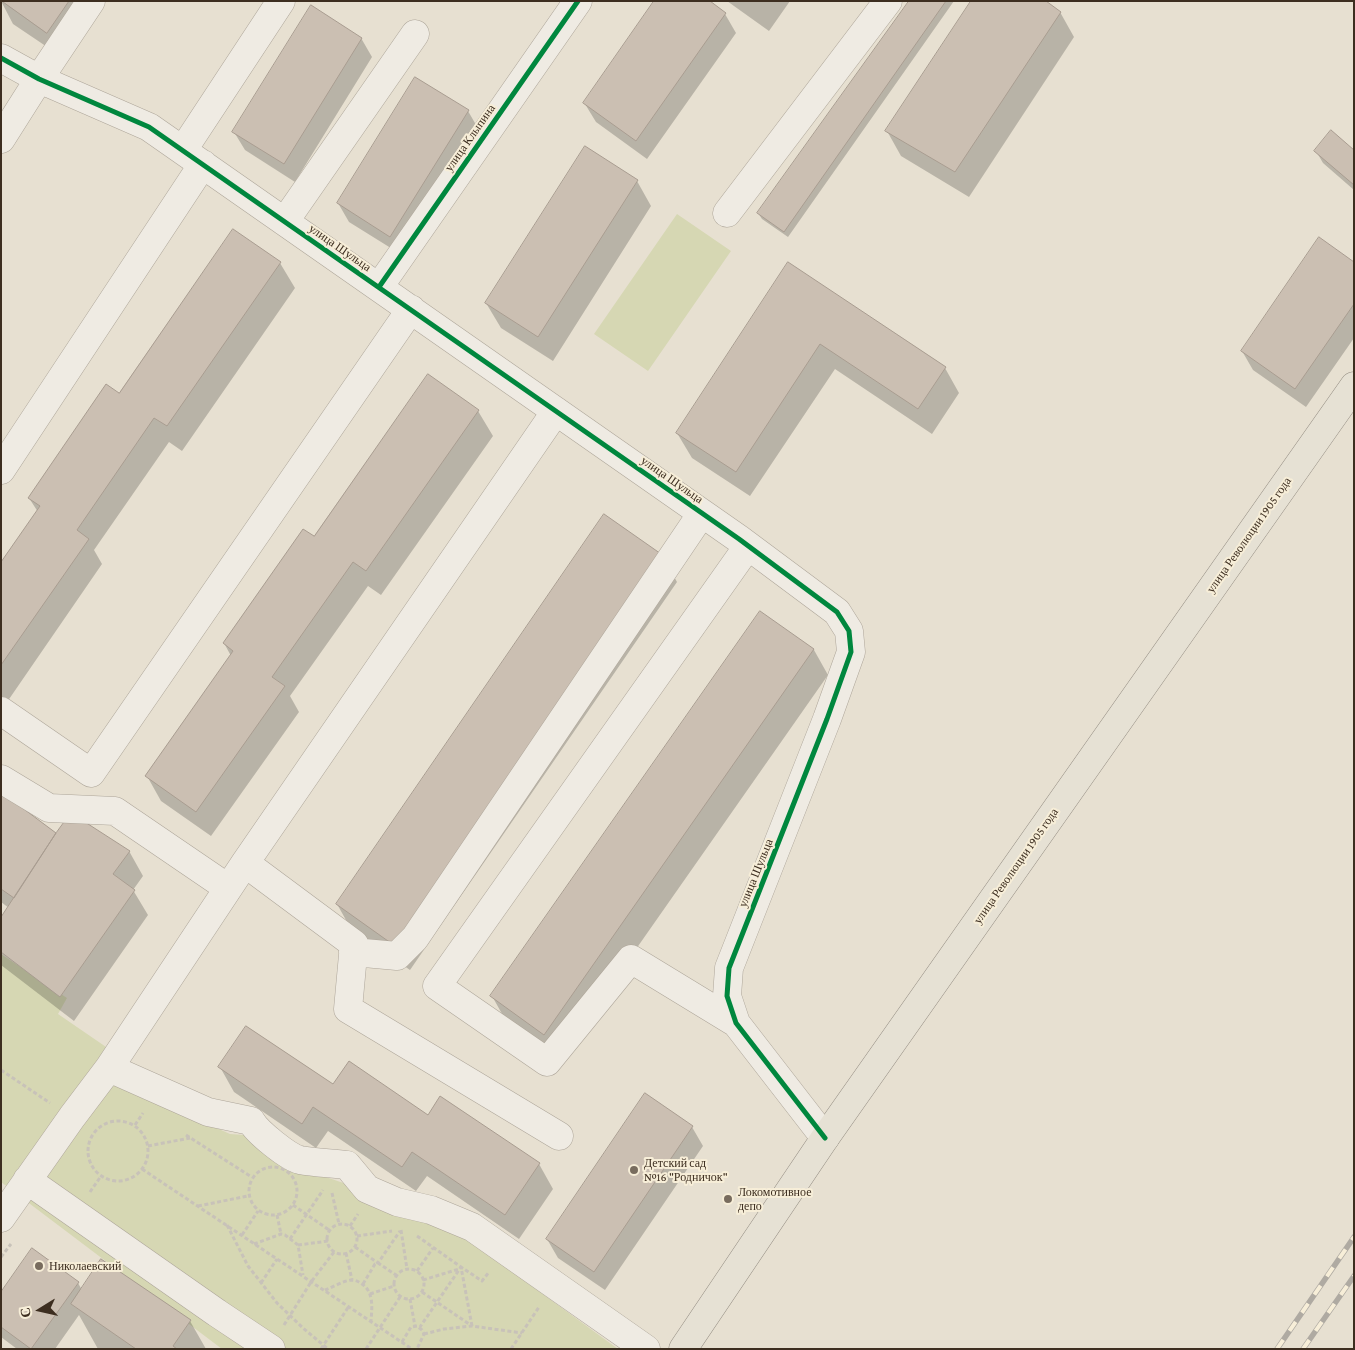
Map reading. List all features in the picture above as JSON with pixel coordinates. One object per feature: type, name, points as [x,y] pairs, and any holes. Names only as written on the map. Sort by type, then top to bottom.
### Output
[{"type":"main road","name":"улица Революции 1905 года","points":[[683,1349],[825,1138],[1354,386]]},
{"type":"street","points":[[1,138],[91,1]]},
{"type":"street","points":[[1,470],[193,157],[281,1]]},
{"type":"street","name":"улица Клыпина","points":[[379,287],[578,1]]},
{"type":"street","points":[[727,213],[888,1]]},
{"type":"street","points":[[285,221],[415,34]]},
{"type":"street","name":"улица Шульца","points":[[1,58],[39,79],[149,126],[702,513],[837,612],[849,631],[851,652],[827,719],[729,968],[727,996],[736,1023],[825,1138]]},
{"type":"street","points":[[1,710],[91,773],[411,309]]},
{"type":"street","points":[[1,1218],[109,1068],[245,863],[556,411]]},
{"type":"street","points":[[353,952],[397,956],[415,938],[702,513]]},
{"type":"street","points":[[736,1023],[631,959],[547,1062],[437,986],[748,546]]},
{"type":"street","points":[[1,779],[49,808],[115,810],[228,888]]},
{"type":"street","points":[[245,863],[354,944],[348,1009],[559,1136]]},
{"type":"street","points":[[109,1068],[208,1112],[251,1121],[254,1127],[272,1142],[298,1160],[347,1165],[367,1189],[396,1202],[431,1210],[472,1226],[646,1349]]},
{"type":"street","points":[[27,1180],[208,1308],[271,1349]]},
{"type":"path","points":[[114,1120],[125,1121],[134,1125],[142,1132],[148,1146],[146,1162],[142,1169],[132,1178],[122,1181],[111,1180],[101,1176],[88,1159],[87,1149],[90,1139],[96,1130],[104,1123],[114,1120]]},
{"type":"path","points":[[186,1135],[250,1176]]},
{"type":"path","points":[[268,1167],[278,1167],[287,1171],[297,1187],[293,1205],[286,1212],[277,1216],[267,1215],[258,1211],[252,1205],[248,1196],[252,1177],[259,1170],[268,1167]]},
{"type":"path","points":[[142,1169],[412,1349]]},
{"type":"path","points":[[290,1239],[325,1187]]},
{"type":"path","points":[[331,1189],[339,1224]]},
{"type":"path","points":[[198,1206],[248,1196]]},
{"type":"path","points":[[293,1205],[329,1230]]},
{"type":"path","points":[[242,1235],[258,1211]]},
{"type":"path","points":[[277,1216],[281,1234],[298,1245],[300,1249],[303,1276]]},
{"type":"path","points":[[342,1223],[350,1226],[356,1232],[358,1239],[355,1247],[349,1252],[341,1254],[334,1252],[328,1246],[327,1238],[329,1230],[339,1224],[342,1223]]},
{"type":"path","points":[[227,1225],[248,1266],[277,1303],[322,1347],[328,1349]]},
{"type":"path","points":[[356,1236],[401,1230],[406,1269]]},
{"type":"path","points":[[410,1232],[482,1282],[504,1248]]},
{"type":"path","points":[[254,1244],[281,1234]]},
{"type":"path","points":[[298,1245],[328,1241]]},
{"type":"path","points":[[1,1257],[12,1242]]},
{"type":"path","points":[[355,1247],[396,1276]]},
{"type":"path","points":[[417,1271],[433,1248]]},
{"type":"path","points":[[290,1316],[334,1252]]},
{"type":"path","points":[[346,1253],[352,1280]]},
{"type":"path","points":[[261,1283],[277,1259]]},
{"type":"path","points":[[363,1284],[375,1264],[378,1263]]},
{"type":"path","points":[[423,1280],[461,1268]]},
{"type":"path","points":[[420,1327],[461,1268]]},
{"type":"path","points":[[461,1268],[472,1326]]},
{"type":"path","points":[[406,1269],[417,1271],[423,1277],[424,1285],[422,1292],[416,1298],[400,1297],[395,1291],[394,1286],[396,1276],[406,1269]]},
{"type":"path","points":[[325,1290],[352,1280],[363,1284],[368,1288],[370,1294],[372,1306],[371,1321]]},
{"type":"path","points":[[511,1349],[554,1284]]},
{"type":"path","points":[[370,1294],[394,1286]]},
{"type":"path","points":[[422,1292],[472,1326]]},
{"type":"path","points":[[366,1349],[400,1297]]},
{"type":"path","points":[[410,1299],[415,1326]]},
{"type":"path","points":[[322,1347],[349,1306]]},
{"type":"path","points":[[402,1342],[411,1328],[415,1326],[420,1327],[424,1334]]},
{"type":"path","points":[[424,1334],[444,1329],[472,1326],[522,1333]]},
{"type":"path","points":[[417,1349],[424,1334]]},
{"type":"green space","points":[[677,214],[731,251],[648,371],[594,334]]},
{"type":"green space","points":[[1,954],[67,998],[58,1014],[128,1062],[127,1088],[230,1134],[244,1135],[291,1165],[355,1187],[447,1224],[618,1349],[222,1349],[1,1182]]},
{"type":"building","points":[[2,1],[69,1],[47,33]]},
{"type":"building","points":[[654,1],[710,1],[726,13],[636,141],[583,103]]},
{"type":"building","points":[[909,1],[946,1],[784,232],[757,213]]},
{"type":"building","points":[[971,1],[1046,1],[1061,12],[955,172],[885,131]]},
{"type":"building","points":[[311,5],[362,38],[284,164],[232,132]]},
{"type":"building","points":[[415,77],[469,110],[390,237],[337,203]]},
{"type":"building","points":[[1331,130],[1354,150],[1354,185],[1314,151]]},
{"type":"building","points":[[585,146],[638,180],[538,337],[485,303]]},
{"type":"building","points":[[233,229],[281,262],[167,426],[154,418],[77,530],[89,539],[1,665],[1,562],[40,506],[28,498],[106,384],[119,393]]},
{"type":"building","points":[[1319,237],[1354,262],[1354,304],[1295,389],[1241,351]]},
{"type":"building","points":[[788,262],[946,367],[918,409],[820,344],[736,472],[676,433]]},
{"type":"building","points":[[428,374],[479,410],[366,571],[353,562],[272,677],[285,686],[196,812],[145,776],[233,651],[223,643],[303,529],[314,536]]},
{"type":"building","points":[[604,514],[664,556],[395,946],[336,904]]},
{"type":"building","points":[[760,611],[814,649],[544,1035],[490,996]]},
{"type":"building","points":[[1,792],[56,833],[14,898],[1,889]]},
{"type":"building","points":[[71,813],[130,851],[113,874],[135,890],[60,997],[1,952],[1,917]]},
{"type":"building","points":[[246,1026],[333,1084],[349,1061],[428,1115],[440,1096],[540,1163],[505,1215],[412,1152],[402,1167],[313,1107],[302,1124],[218,1067]]},
{"type":"building","points":[[645,1093],[693,1126],[594,1272],[546,1239]]},
{"type":"building","points":[[32,1248],[79,1282],[31,1349],[1,1327],[1,1292]]},
{"type":"building","points":[[101,1259],[191,1320],[173,1346],[177,1349],[136,1349],[71,1304]]},
{"type":"railway","points":[[1277,1349],[1354,1237]]},
{"type":"railway","points":[[1303,1349],[1354,1276]]},
{"type":"cycle path","points":[[379,287],[578,1]]},
{"type":"cycle path","points":[[1,58],[39,79],[149,127],[739,539],[837,612],[849,631],[851,652],[827,719],[729,968],[727,996],[736,1023],[825,1138]]},
{"type":"place","name":"Детский сад №16 \"Родничок\"","points":[[634,1170]]},
{"type":"place","name":"Локомотивное депо","points":[[728,1199]]},
{"type":"place","name":"Николаевский","points":[[39,1266]]}]
